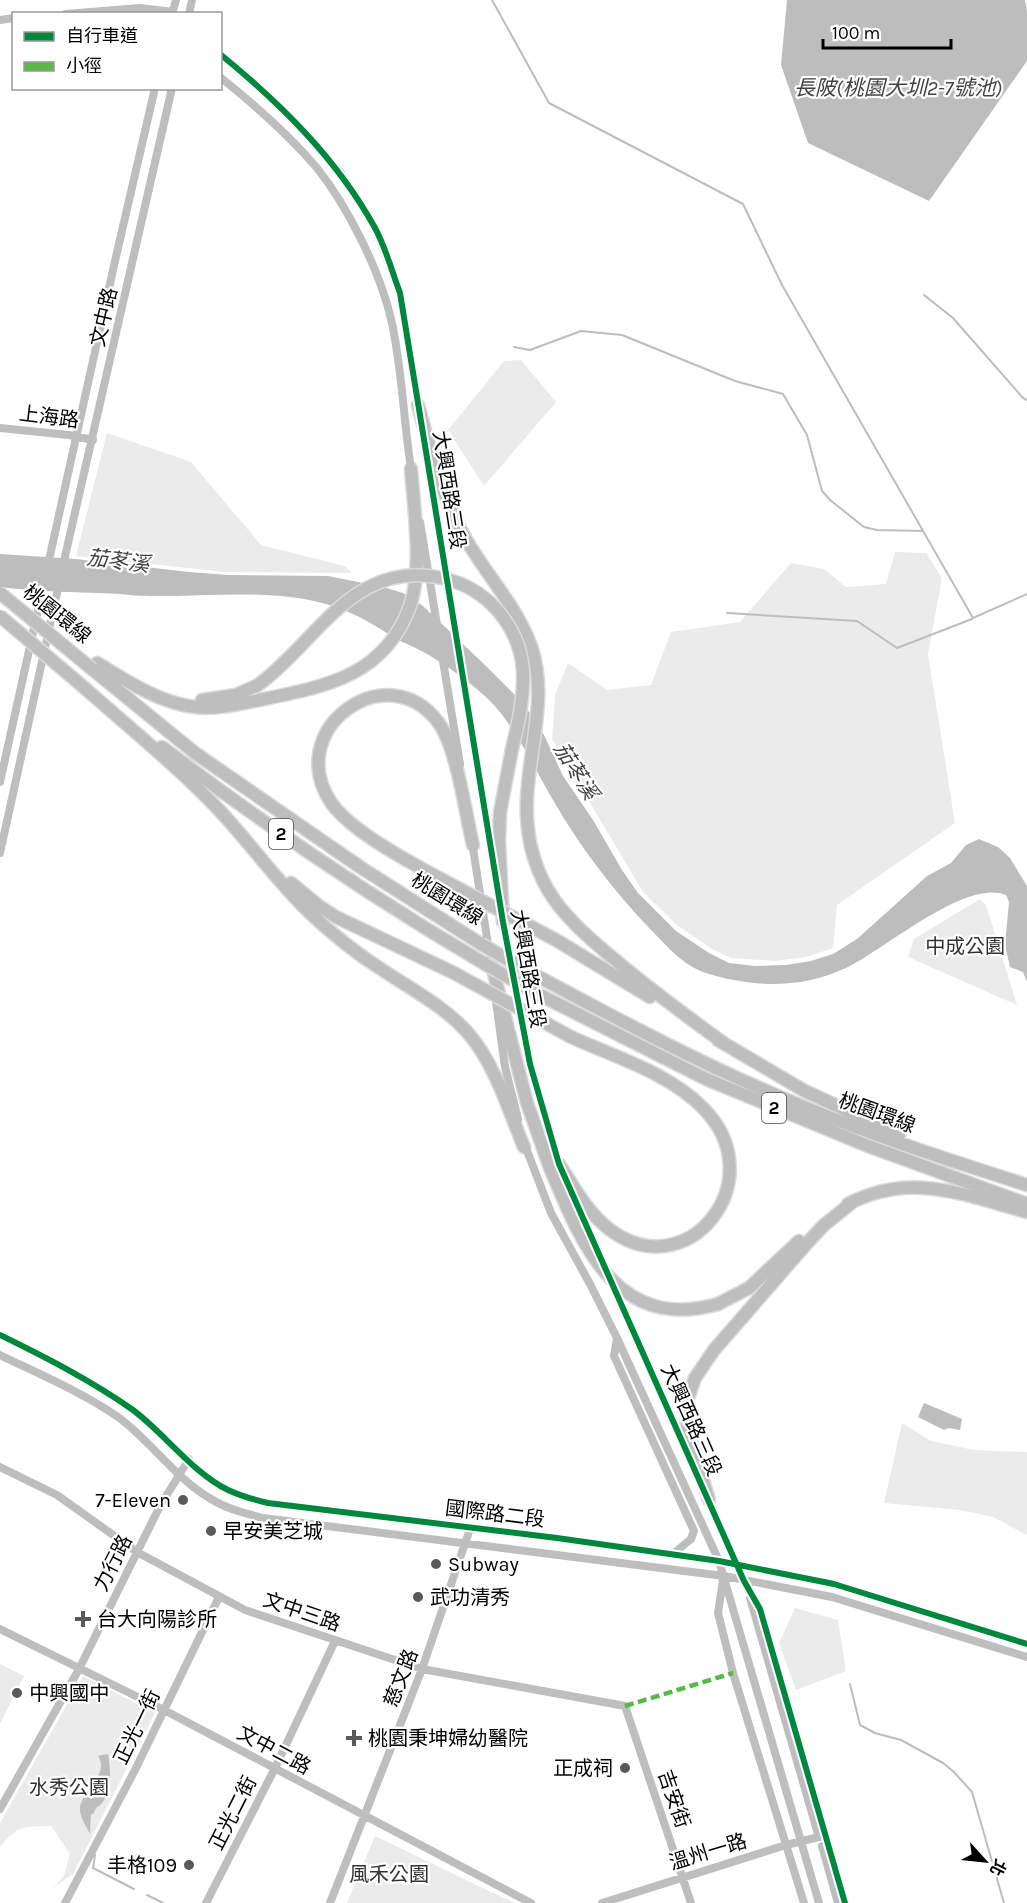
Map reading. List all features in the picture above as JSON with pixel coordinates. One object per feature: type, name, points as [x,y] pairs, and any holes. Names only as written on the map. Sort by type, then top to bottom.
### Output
[{"type":"highway","points":[[418,405],[447,502],[468,543],[518,617],[535,661],[538,703],[526,818],[530,843],[540,874],[548,890],[573,921],[612,957],[663,999],[725,1044]]},
{"type":"highway","points":[[95,666],[153,694],[187,706],[226,707],[337,682],[364,666],[383,650],[398,632],[411,603],[417,557],[411,469]]},
{"type":"highway","points":[[153,694],[174,699],[211,700],[236,695],[258,685],[276,672],[349,599],[379,582],[420,575],[465,586],[480,594],[501,614],[515,640],[522,663],[523,689],[520,711],[500,812],[503,922]]},
{"type":"highway","name":"桃園環線","points":[[0,593],[95,666],[195,753],[360,867],[526,970],[711,1066],[802,1106],[862,1130],[1027,1185]]},
{"type":"highway","name":"桃園環線","points":[[0,616],[87,690],[187,766],[321,862],[404,916],[487,960],[530,990],[593,1024],[706,1079],[1027,1209]]},
{"type":"highway","points":[[87,690],[197,788],[281,884],[328,930],[352,950],[441,1009],[469,1034],[488,1062],[524,1147]]},
{"type":"highway","points":[[472,844],[451,748],[442,728],[428,710],[410,700],[387,696],[362,700],[347,707],[336,717],[328,727],[320,751],[319,772],[333,805],[356,826],[437,878],[556,940],[725,1044],[838,1108],[966,1165]]},
{"type":"highway","points":[[244,839],[303,894],[336,917],[454,973],[571,1037],[654,1074],[693,1099],[705,1110],[722,1134],[729,1155],[730,1179],[722,1205],[703,1228],[680,1241],[656,1246],[623,1238],[609,1229],[594,1215],[555,1166]]},
{"type":"highway","points":[[487,960],[527,1103],[555,1166],[570,1215],[588,1250],[609,1279],[645,1303],[673,1310],[703,1308],[731,1299],[749,1288],[812,1228],[839,1209],[854,1201],[895,1187],[915,1186],[1027,1209]]},
{"type":"highway","points":[[709,1500],[687,1427],[687,1401],[695,1378],[714,1350],[808,1242],[824,1225],[854,1201]]},
{"type":"street","points":[[91,12],[140,8],[166,12]]},
{"type":"street","name":"大興西路三段","points":[[222,56],[288,114],[341,173],[376,230],[400,293],[503,922],[530,1064],[555,1166],[744,1581],[844,1903]]},
{"type":"street","name":"大興西路三段","points":[[222,79],[268,116],[310,161],[333,191],[363,245],[384,292],[398,357],[411,469],[449,690],[487,960],[506,1067],[524,1147],[551,1213],[591,1284],[719,1560],[819,1903]]},
{"type":"street","name":"文中路","points":[[3,758],[155,90]]},
{"type":"street","name":"文中路","points":[[21,762],[56,596],[172,90]]},
{"type":"street","name":"上海路","points":[[0,428],[93,440]]},
{"type":"street","points":[[46,573],[61,575]]},
{"type":"street","points":[[0,782],[3,758],[21,762],[0,853]]},
{"type":"street","name":"國際路二段","points":[[0,1335],[115,1398],[152,1426],[203,1473],[227,1490],[268,1503],[719,1560],[834,1584],[1027,1644]]},
{"type":"street","points":[[617,1338],[614,1356],[694,1531],[691,1539],[673,1554]]},
{"type":"street","name":"國際路二段","points":[[0,1354],[74,1392],[118,1418],[210,1499],[231,1509],[263,1518],[724,1576],[832,1597],[1027,1657]]},
{"type":"street","name":"力行路","points":[[0,1809],[79,1669],[137,1552],[179,1473],[189,1460]]},
{"type":"street","name":"文中三路","points":[[0,1467],[57,1495],[137,1552],[245,1610],[423,1670],[625,1706]]},
{"type":"street","name":"慈文路","points":[[330,1903],[423,1670],[470,1529]]},
{"type":"street","name":"大興西路三段","points":[[724,1576],[718,1614],[733,1673],[804,1903]]},
{"type":"street","name":"正光一街","points":[[65,1903],[219,1597]]},
{"type":"street","name":"文中二路","points":[[0,1629],[164,1710],[531,1903]]},
{"type":"street","points":[[978,1642],[982,1630]]},
{"type":"street","name":"正光二街","points":[[206,1903],[275,1768],[335,1641]]},
{"type":"street","name":"吉安街","points":[[625,1706],[691,1903]]},
{"type":"street","name":"大興西路三段","points":[[822,1836],[838,1903]]},
{"type":"street","name":"溫州一路","points":[[602,1903],[786,1845],[822,1836]]},
{"type":"green space","points":[[521,360],[556,402],[484,486],[448,430],[504,361]]},
{"type":"green space","points":[[107,433],[191,462],[261,545],[345,566],[352,573],[225,572],[76,556]]},
{"type":"green space","points":[[895,552],[926,553],[942,578],[928,654],[955,823],[837,905],[833,948],[806,957],[775,961],[731,958],[712,949],[677,925],[643,892],[552,739],[555,695],[568,663],[607,690],[651,685],[671,632],[740,622],[791,563],[824,569],[846,587],[886,584]]},
{"type":"green space","name":"中成公園","points":[[980,899],[986,905],[1017,1005],[908,957],[914,939]]},
{"type":"green space","points":[[902,1423],[931,1441],[974,1450],[1027,1452],[1027,1535],[993,1517],[960,1510],[884,1503]]},
{"type":"green space","points":[[795,1608],[838,1620],[846,1671],[796,1690],[779,1643]]},
{"type":"green space","points":[[0,1664],[24,1676],[0,1724]]},
{"type":"green space","name":"水秀公園","points":[[83,1676],[155,1713],[73,1874],[53,1888],[64,1876],[70,1854],[51,1826],[22,1828],[12,1834],[0,1847],[0,1823]]},
{"type":"green space","name":"風禾公園","points":[[375,1836],[514,1903],[347,1903]]},
{"type":"water","name":"長陂(桃園大圳2-7號池)","points":[[787,0],[1025,0],[1027,61],[929,201],[808,143],[781,65]]},
{"type":"water","points":[[0,554],[76,559],[228,575],[328,576],[403,593],[423,606],[514,694],[534,718],[563,776],[638,893],[676,931],[709,953],[729,963],[755,966],[786,965],[811,961],[833,954],[857,939],[927,876],[951,863],[966,845],[979,839],[998,847],[1010,858],[1027,886],[1027,982],[1023,972],[1010,967],[1005,945],[1009,902],[1006,895],[989,893],[969,897],[948,906],[846,968],[811,980],[759,984],[724,978],[697,970],[682,960],[663,942],[636,914],[598,868],[563,817],[498,709],[475,688],[432,657],[352,614],[323,603],[299,598],[249,594],[142,596],[0,587]]},
{"type":"water","points":[[924,1403],[962,1419],[960,1430],[949,1428],[944,1430],[918,1417]]},
{"type":"water","points":[[108,1754],[110,1784],[102,1804],[91,1814],[90,1834],[80,1807],[101,1769],[98,1756]]},
{"type":"waterway","points":[[492,0],[549,103],[743,204],[782,285],[973,618],[1027,594]]},
{"type":"waterway","points":[[924,295],[953,318],[1027,400]]},
{"type":"waterway","points":[[514,347],[530,350],[581,331],[622,335],[735,381],[783,394],[807,435],[822,491],[830,500],[864,527],[877,530],[923,531]]},
{"type":"waterway","points":[[727,613],[857,621],[897,648],[972,619]]},
{"type":"waterway","points":[[850,1684],[860,1725],[875,1733],[901,1740],[943,1763],[972,1792],[1004,1903]]},
{"type":"waterway","points":[[95,1855],[93,1868],[134,1889]]},
{"type":"waterway","points":[[147,1895],[163,1903]]},
{"type":"marked path","points":[[625,1706],[733,1673]]},
{"type":"cycle path","points":[[222,56],[286,113],[343,179],[375,228],[400,293],[503,922],[530,1064],[559,1164],[744,1581],[760,1609],[845,1903]]},
{"type":"cycle path","points":[[0,1335],[68,1370],[117,1399],[145,1420],[191,1464],[215,1483],[253,1499],[268,1503],[557,1538],[719,1561],[834,1584],[1027,1644]]},
{"type":"place","name":"7-Eleven","points":[[183,1500]]},
{"type":"place","name":"早安美芝城","points":[[211,1531]]},
{"type":"place","name":"Subway","points":[[436,1564]]},
{"type":"place","name":"武功清秀","points":[[418,1597]]},
{"type":"place","name":"台大向陽診所","points":[[83,1619]]},
{"type":"place","name":"中興國中","points":[[17,1693]]},
{"type":"place","name":"桃園秉坤婦幼醫院","points":[[354,1738]]},
{"type":"place","name":"正成祠","points":[[625,1768]]},
{"type":"place","name":"丰格109","points":[[189,1865]]},
{"type":"water label","name":"茄苳溪","points":[[118,561]]},
{"type":"water label","name":"茄苳溪","points":[[576,771]]}]
